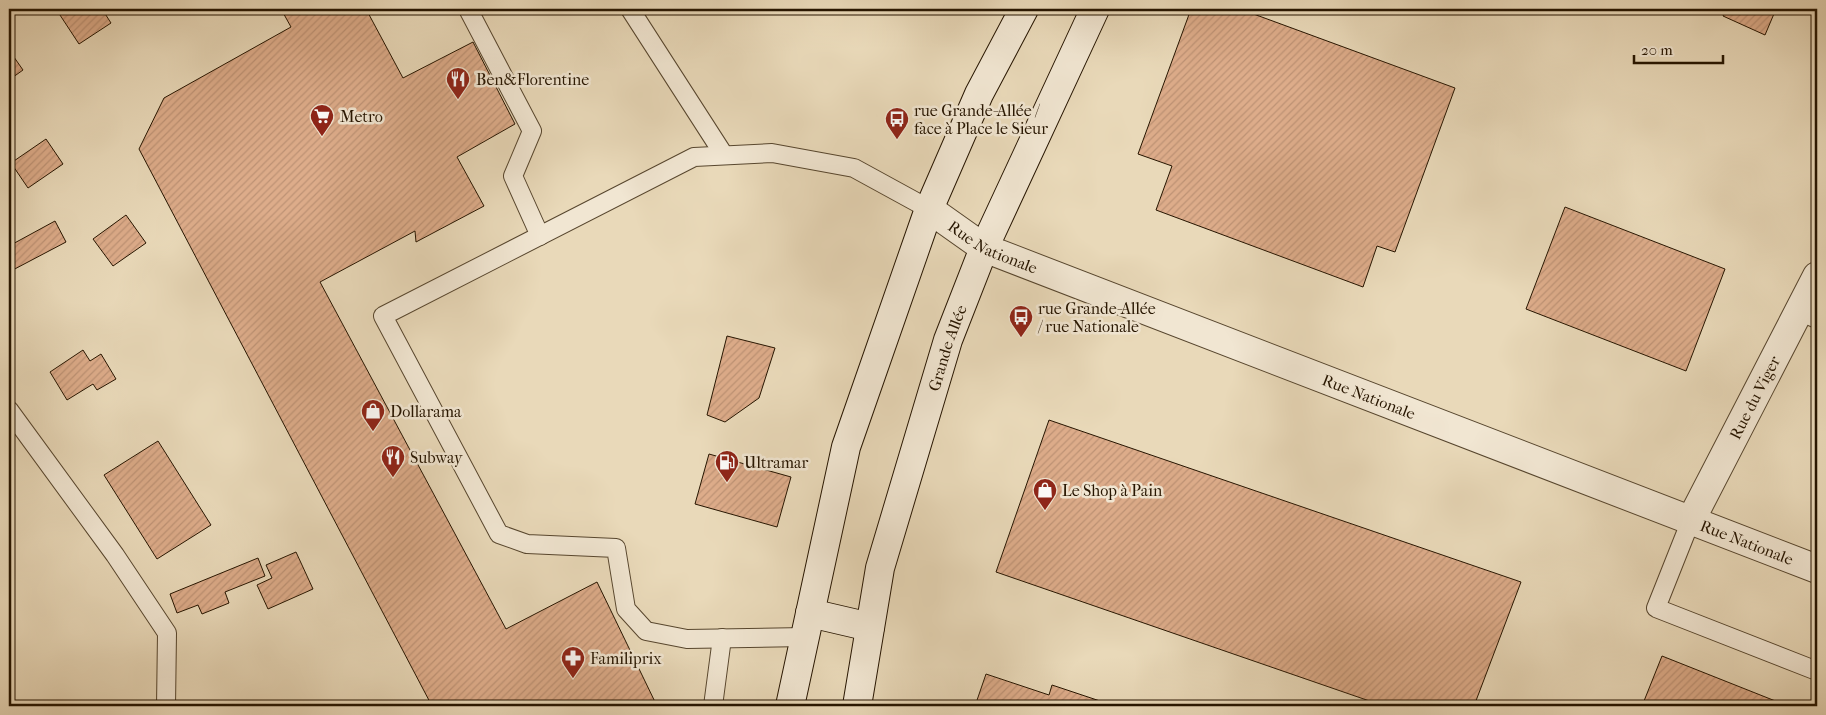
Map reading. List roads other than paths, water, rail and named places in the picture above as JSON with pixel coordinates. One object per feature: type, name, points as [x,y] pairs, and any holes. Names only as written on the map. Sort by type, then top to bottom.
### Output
[{"type":"street","points":[[790,706],[846,447],[929,209],[979,94],[1024,9]]},
{"type":"street","name":"Grande Allée","points":[[857,706],[880,568],[934,381],[948,340],[984,248],[1095,9]]},
{"type":"street","name":"Rue Nationale","points":[[929,209],[984,248],[1817,569]]},
{"type":"street","name":"Rue du Viger","points":[[1691,520],[1808,315],[1817,276]]},
{"type":"street","points":[[807,625],[870,627]]},
{"type":"lane","points":[[468,9],[512,89],[532,131],[513,176],[540,236]]},
{"type":"lane","points":[[630,9],[724,155]]},
{"type":"lane","points":[[807,625],[722,638],[687,639],[646,631],[626,609],[616,548],[527,544],[499,534],[383,316],[694,157],[772,153],[854,168],[929,209]]},
{"type":"lane","points":[[9,410],[115,555],[167,633],[166,706]]},
{"type":"lane","points":[[1691,520],[1656,608],[1817,671]]},
{"type":"lane","points":[[713,706],[722,638]]},
{"type":"place","name":"Ben&Florentine","points":[[458,100]]},
{"type":"place","name":"Metro","points":[[322,137]]},
{"type":"place","name":"rue Grande-Allée / face à Place le Sieur","points":[[897,140]]},
{"type":"place","name":"rue Grande-Allée / rue Nationale","points":[[1021,338]]},
{"type":"place","name":"Dollarama","points":[[373,432]]},
{"type":"place","name":"Subway","points":[[393,478]]},
{"type":"place","name":"Ultramar","points":[[727,483]]},
{"type":"place","name":"Le Shop à Pain","points":[[1045,511]]},
{"type":"place","name":"Familiprix","points":[[573,679]]}]
